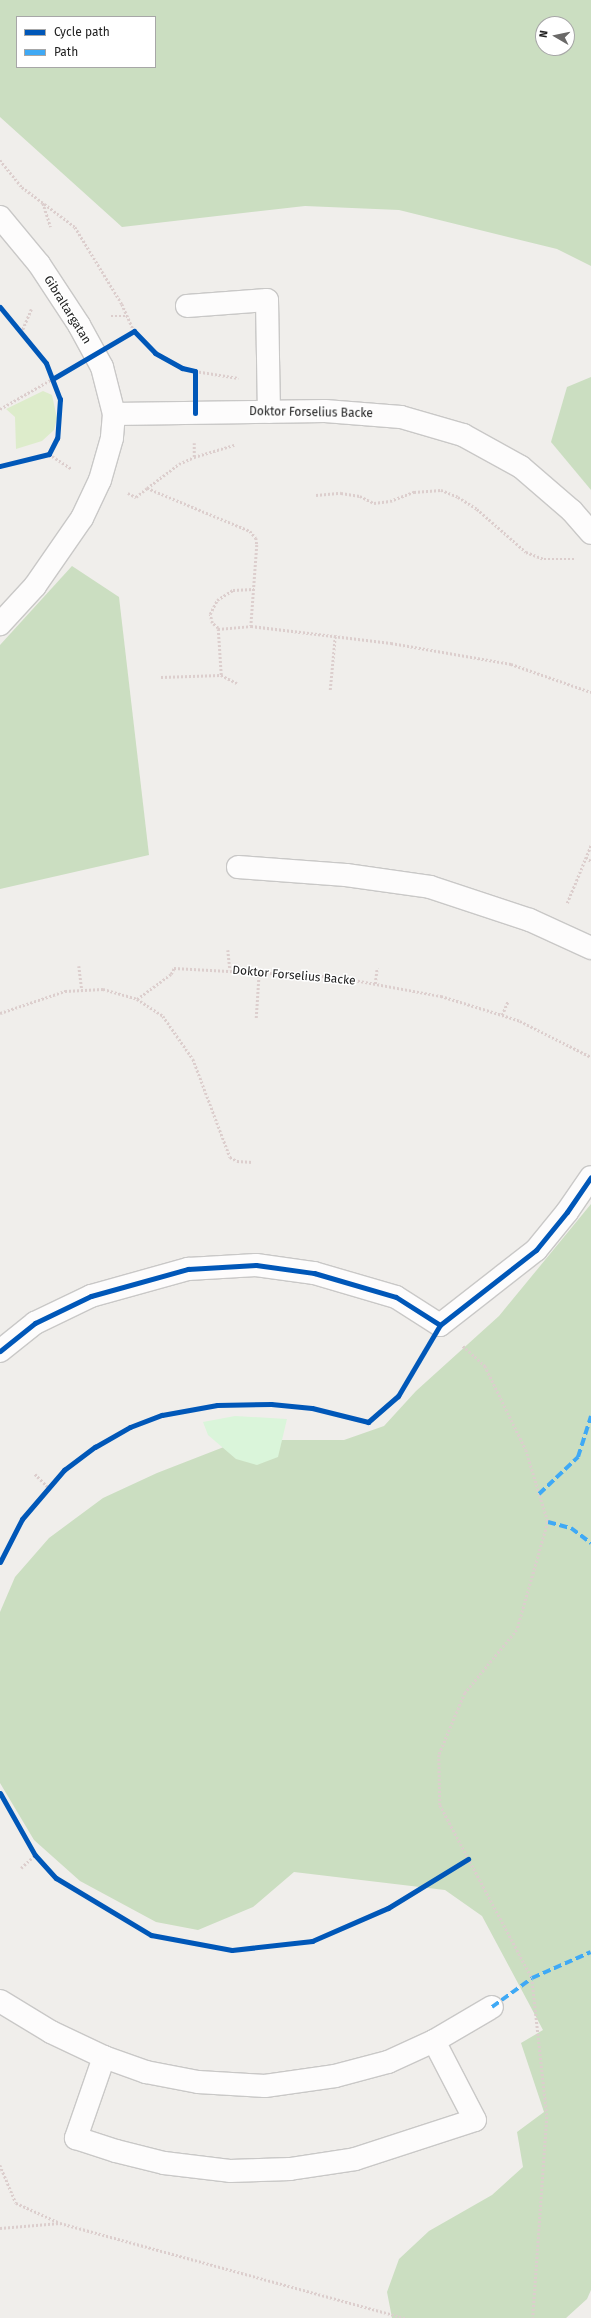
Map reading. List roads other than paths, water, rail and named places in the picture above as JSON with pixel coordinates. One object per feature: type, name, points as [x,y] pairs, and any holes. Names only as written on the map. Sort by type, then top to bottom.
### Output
[{"type":"street","name":"Gibraltargatan","points":[[0,217],[39,264],[79,325],[102,368],[114,414],[112,438],[100,480],[82,518],[35,586],[0,624]]},
{"type":"street","points":[[187,306],[267,300],[269,383],[268,412]]},
{"type":"street","name":"Doktor Forselius Backe","points":[[114,414],[325,411],[401,417],[464,435],[521,467],[572,511],[591,533]]},
{"type":"street","points":[[238,867],[346,875],[430,887],[530,920],[591,948]]},
{"type":"street","points":[[0,1351],[36,1323],[91,1296],[188,1269],[256,1265],[314,1273],[396,1297],[440,1325],[536,1250],[567,1212],[591,1177]]},
{"type":"street","points":[[0,2001],[50,2032],[104,2057],[146,2072],[198,2082],[264,2086],[335,2076],[388,2062],[434,2041],[492,2007]]},
{"type":"street","points":[[104,2057],[76,2138],[116,2151],[164,2162],[230,2171],[290,2169],[355,2159],[475,2120],[434,2041]]}]
